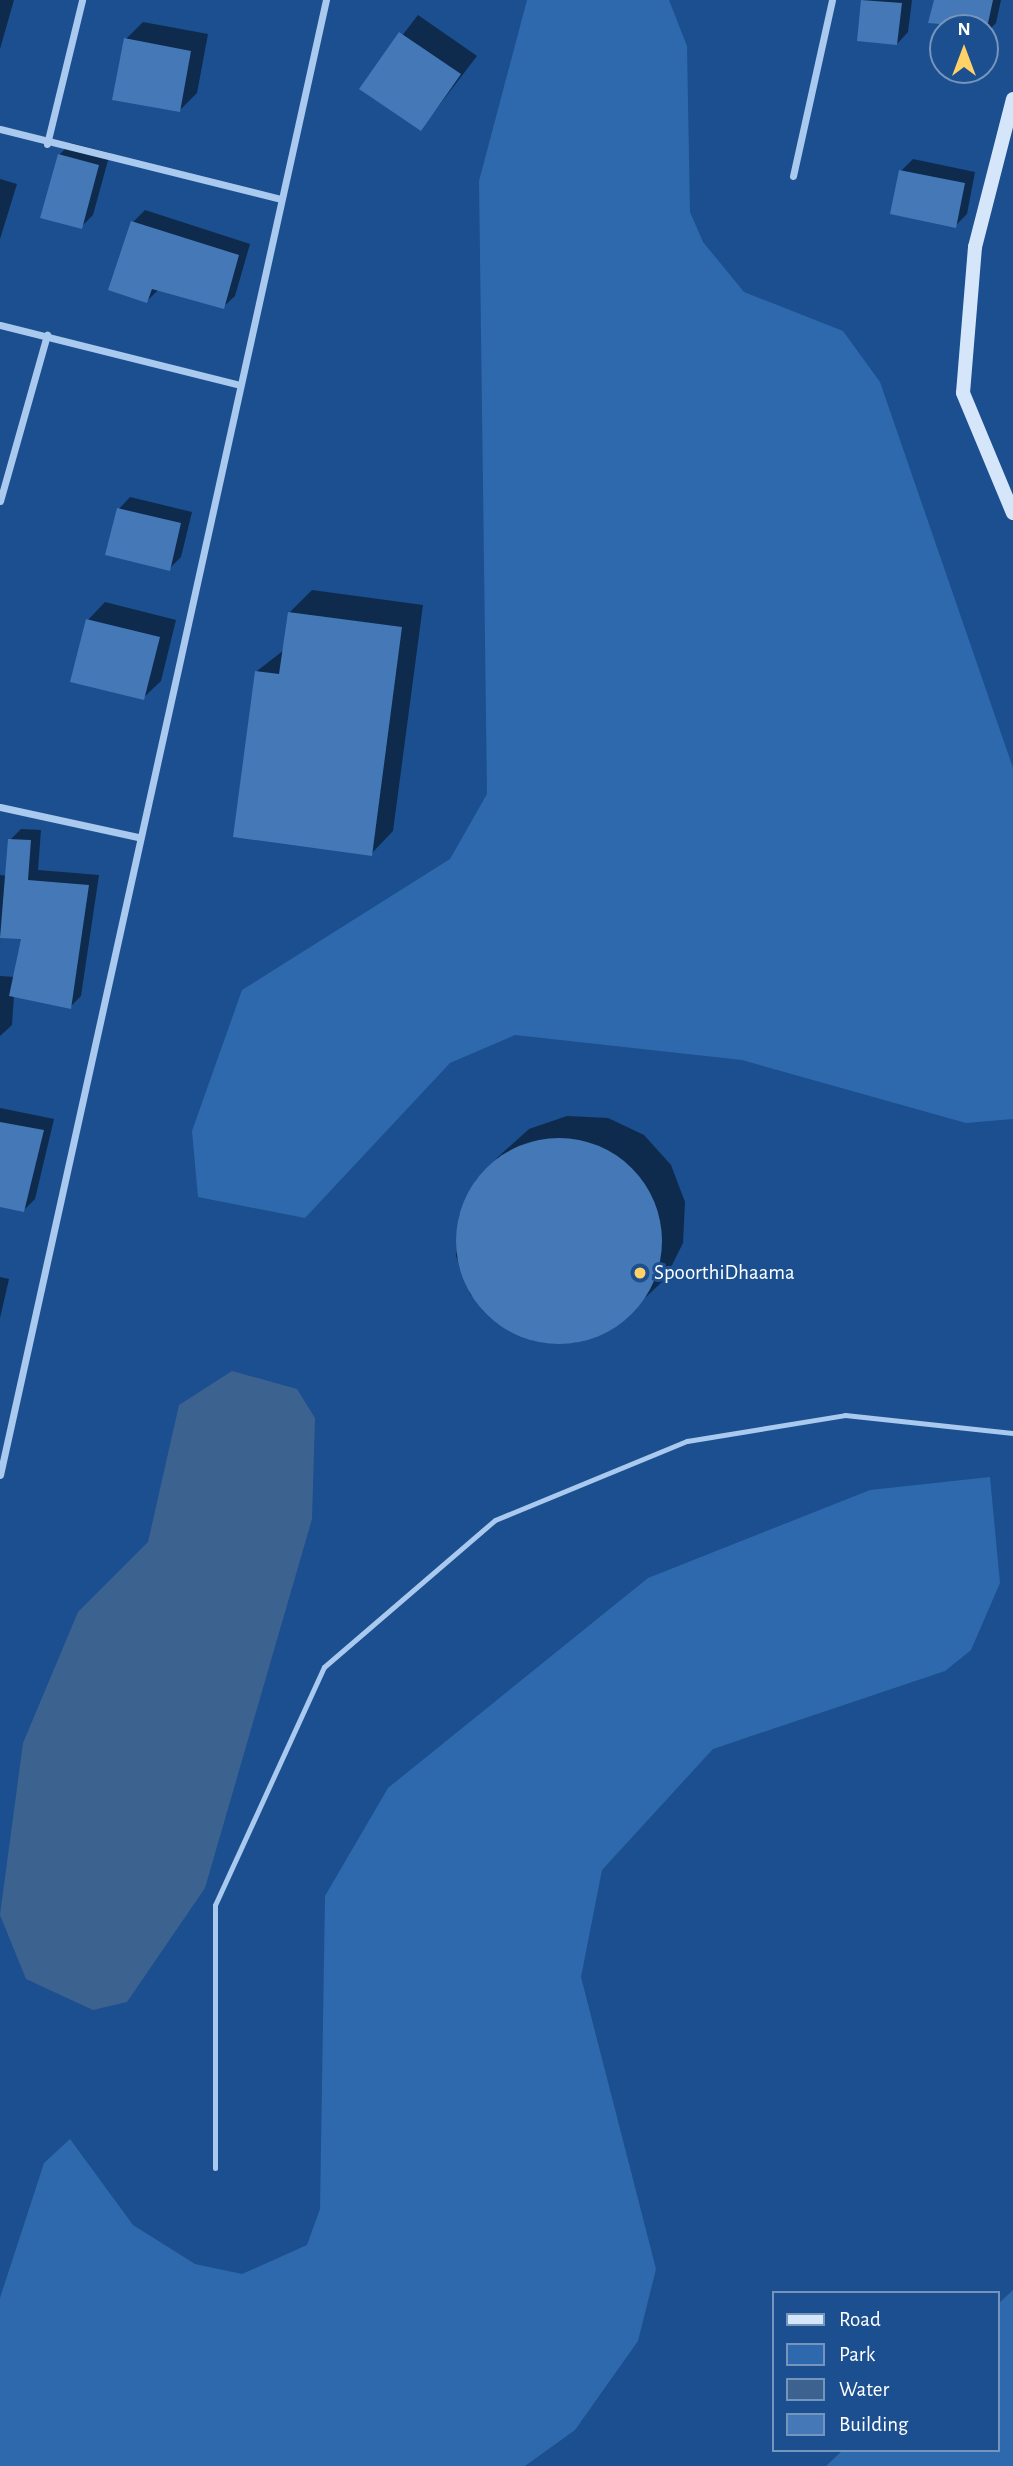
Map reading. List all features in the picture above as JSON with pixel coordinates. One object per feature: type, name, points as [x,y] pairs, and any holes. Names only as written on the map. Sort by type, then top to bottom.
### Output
[{"type":"street","points":[[47,144],[82,0]]},
{"type":"street","points":[[0,1475],[237,384],[326,0]]},
{"type":"street","points":[[793,176],[832,0]]},
{"type":"street","points":[[1013,99],[975,247],[963,393],[1013,513]]},
{"type":"street","points":[[0,129],[47,144],[280,199]]},
{"type":"street","points":[[0,325],[237,384]]},
{"type":"street","points":[[0,501],[47,335]]},
{"type":"street","points":[[0,807],[138,837]]},
{"type":"lane","points":[[215,2168],[215,1905],[324,1667],[495,1520],[687,1441],[845,1415],[1013,1433]]},
{"type":"green space","points":[[527,0],[669,0],[687,46],[690,212],[703,242],[744,292],[843,331],[880,382],[1013,768],[1013,1119],[966,1123],[742,1060],[515,1035],[450,1063],[305,1218],[198,1197],[192,1131],[242,990],[450,859],[487,794],[479,181]]},
{"type":"green space","points":[[990,1477],[1000,1583],[971,1650],[945,1671],[713,1749],[602,1870],[581,1977],[656,2269],[638,2341],[575,2430],[525,2466],[0,2466],[0,2298],[44,2163],[70,2139],[133,2225],[195,2264],[242,2274],[307,2245],[320,2209],[325,1896],[388,1788],[648,1578],[870,1490]]},
{"type":"green space","points":[[1013,2290],[1013,2466],[826,2466],[841,2452],[999,2452],[999,2303]]},
{"type":"water","points":[[232,1371],[297,1389],[315,1418],[312,1519],[205,1888],[127,2002],[93,2010],[26,1979],[0,1915],[23,1743],[78,1612],[148,1542],[179,1405]]},
{"type":"building","points":[[861,0],[902,3],[897,45],[857,41]]},
{"type":"building","points":[[934,0],[993,0],[990,14],[930,14]]},
{"type":"building","points":[[399,32],[461,74],[421,131],[359,89]]},
{"type":"building","points":[[124,38],[191,51],[180,112],[112,100]]},
{"type":"building","points":[[58,154],[99,165],[82,229],[40,218]]},
{"type":"building","points":[[899,170],[965,183],[956,228],[890,214]]},
{"type":"building","points":[[131,221],[239,255],[224,309],[152,289],[147,303],[108,290]]},
{"type":"building","points":[[117,508],[181,523],[170,571],[105,555]]},
{"type":"building","points":[[288,612],[402,627],[372,856],[233,837],[255,671],[279,674]]},
{"type":"building","points":[[86,619],[160,637],[144,700],[70,682]]},
{"type":"building","points":[[8,839],[31,840],[28,880],[89,885],[71,1009],[9,996],[21,939],[0,938]]},
{"type":"building","points":[[0,1122],[44,1130],[24,1212],[0,1207]]},
{"type":"building","points":[[559,1138],[599,1145],[632,1168],[655,1201],[662,1241],[655,1281],[632,1314],[599,1337],[559,1344],[519,1337],[486,1314],[463,1281],[456,1241],[463,1201],[486,1168],[519,1145]]},
{"type":"place","name":"SpoorthiDhaama","points":[[640,1273]]}]
